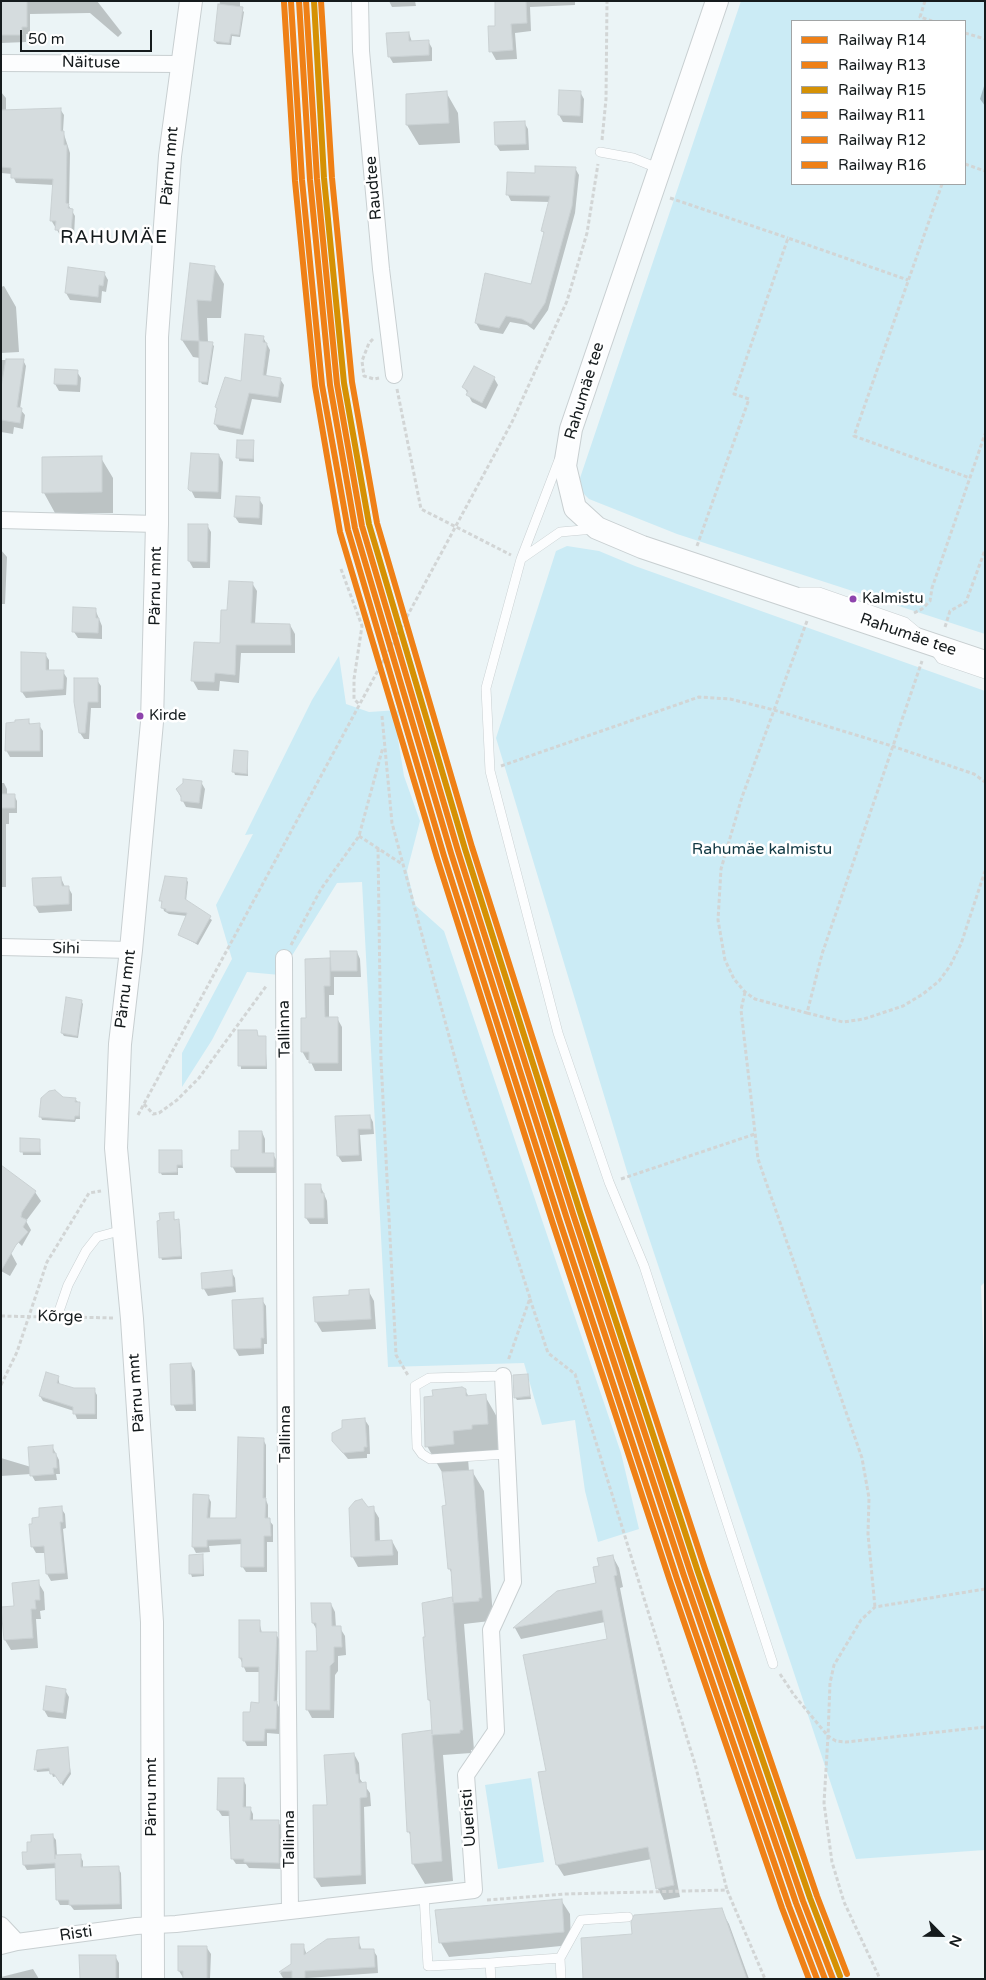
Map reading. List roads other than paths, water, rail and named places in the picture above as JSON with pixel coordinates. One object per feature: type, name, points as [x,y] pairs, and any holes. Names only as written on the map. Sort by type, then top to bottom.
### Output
[{"type":"main road","name":"Pärnu mnt","points":[[152,1979],[152,1622],[132,1319],[116,1148],[120,1044],[131,950],[152,722],[157,524],[157,336],[170,156],[191,1]]},
{"type":"main road","name":"Rahumäe tee","points":[[717,1],[571,429],[565,466],[568,486],[575,508],[597,528],[642,547],[814,604],[938,635],[985,662]]},
{"type":"street","name":"Raudtee","points":[[360,1],[361,51],[381,270],[394,375]]},
{"type":"street","name":"Näituse","points":[[1,63],[181,64]]},
{"type":"street","points":[[1,520],[157,524]]},
{"type":"street","name":"Sihi","points":[[1,947],[131,950]]},
{"type":"street","name":"Tallinna","points":[[284,958],[290,1911]]},
{"type":"street","name":"Uueristi","points":[[424,1895],[474,1890],[466,1775],[496,1731],[491,1630],[513,1582],[503,1376]]},
{"type":"street","points":[[152,1925],[424,1895]]},
{"type":"street","points":[[1,1925],[9,1944]]},
{"type":"street","name":"Risti","points":[[9,1944],[152,1925]]},
{"type":"lane","points":[[600,152],[633,158],[660,169]]},
{"type":"lane","points":[[571,429],[521,559],[486,688],[490,772],[558,1033],[609,1182],[644,1266],[773,1664]]},
{"type":"lane","points":[[521,559],[560,532],[597,528]]},
{"type":"lane","points":[[775,591],[819,592],[938,635],[941,659],[985,674]]},
{"type":"lane","points":[[57,1317],[68,1285],[86,1251],[97,1237],[123,1230]]},
{"type":"lane","points":[[503,1376],[429,1378],[415,1386],[417,1447],[422,1454],[430,1459],[506,1454]]},
{"type":"lane","points":[[424,1895],[428,1966],[560,1958]]},
{"type":"lane","points":[[561,1979],[560,1958],[581,1920],[628,1917]]},
{"type":"lane","points":[[490,1963],[490,1979]]},
{"type":"rail line","name":"R13","points":[[299,1],[310,180],[330,385],[355,528],[451,853],[566,1216],[684,1576],[796,1903],[825,1979]]},
{"type":"rail line","name":"R14","points":[[306,1],[317,179],[337,384],[362,526],[458,851],[573,1214],[691,1574],[803,1901],[833,1979]]},
{"type":"rail line","name":"R15","points":[[314,1],[324,178],[344,383],[369,524],[465,849],[580,1212],[698,1572],[810,1898],[840,1976]]},
{"type":"rail line","name":"R12","points":[[321,1],[332,178],[352,382],[377,523],[472,847],[587,1209],[705,1569],[817,1896],[847,1974]]},
{"type":"rail line","name":"R16","points":[[284,2],[295,181],[315,386],[340,532],[437,858],[552,1221],[670,1581],[782,1908],[809,1979]]},
{"type":"rail line","name":"R11","points":[[291,2],[302,180],[322,385],[348,530],[444,856],[559,1219],[677,1579],[789,1906],[817,1979]]},
{"type":"place","name":"Kalmistu","points":[[853,599]]},
{"type":"place","name":"Kirde","points":[[140,716]]},
{"type":"district","name":"RAHUMÄE","points":[[114,238]]},
{"type":"park label","name":"Rahumäe kalmistu","points":[[762,850]]}]
